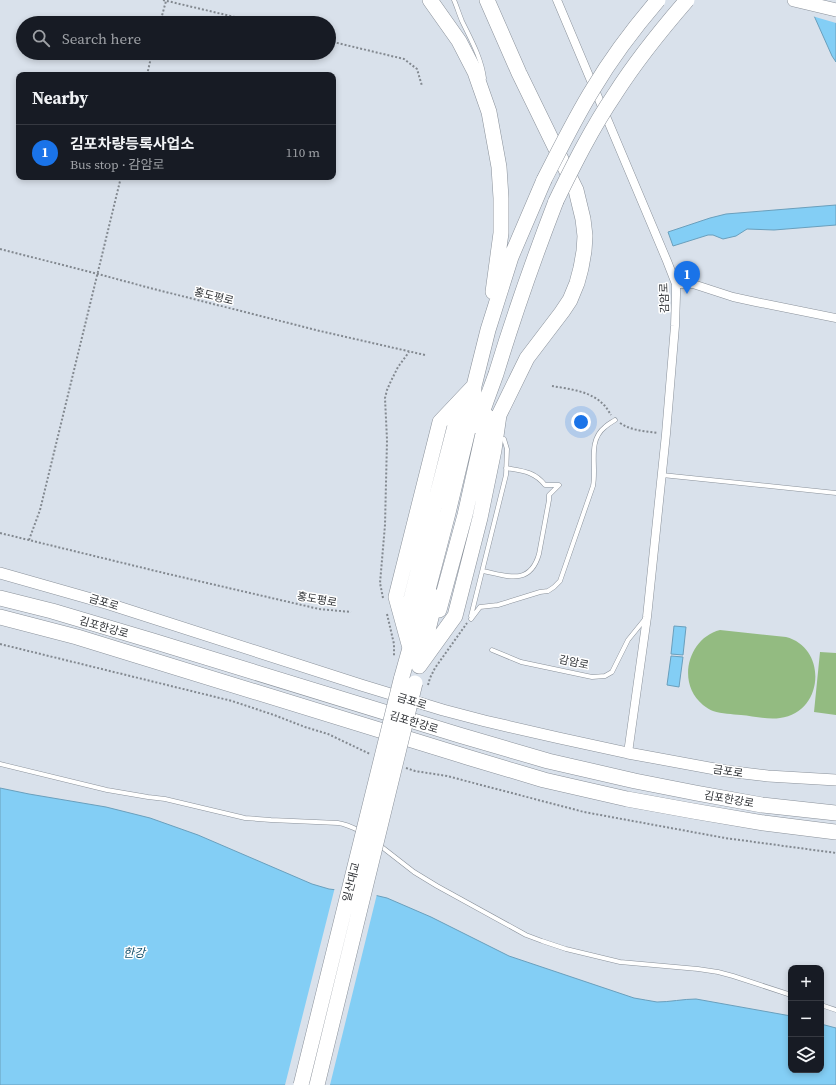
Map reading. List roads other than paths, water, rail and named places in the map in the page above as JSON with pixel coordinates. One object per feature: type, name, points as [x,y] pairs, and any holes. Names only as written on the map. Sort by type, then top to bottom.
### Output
[{"type":"highway","points":[[430,0],[460,41],[475,72],[491,119],[499,167],[501,233],[488,330]]},
{"type":"highway","points":[[419,666],[455,616],[480,518],[494,450],[499,415],[527,358],[570,300],[577,283],[584,251],[585,236],[583,219],[576,190],[519,73],[487,0]]},
{"type":"highway","points":[[410,648],[425,601],[448,512],[473,409],[474,386],[488,330],[511,257],[544,180],[572,124],[618,51],[640,21],[658,0]]},
{"type":"highway","points":[[415,683],[482,412],[556,201],[579,154],[615,94],[667,23],[687,0]]},
{"type":"highway","points":[[415,683],[410,648],[396,597],[440,422],[474,386]]},
{"type":"highway","points":[[419,666],[463,616],[489,520],[504,439],[492,387]]},
{"type":"highway","name":"김포한강로","points":[[0,598],[52,611],[153,641],[548,761],[636,781],[762,805],[836,813]]},
{"type":"highway","name":"김포한강로","points":[[0,617],[78,638],[544,780],[627,799],[693,811],[764,823],[836,832]]},
{"type":"highway","name":"일산대교","points":[[300,1085],[415,683]]},
{"type":"highway","name":"일산대교","points":[[317,1085],[415,683]]},
{"type":"main road","points":[[794,0],[836,10]]},
{"type":"main road","name":"금포로","points":[[0,572],[109,604],[347,681],[443,710],[552,737],[726,771],[768,776],[836,780]]},
{"type":"street","name":"감암로","points":[[557,0],[668,261],[676,284],[675,326],[662,475],[647,617],[628,753]]},
{"type":"street","points":[[676,284],[693,284],[733,297],[836,318]]},
{"type":"lane","points":[[454,0],[483,69],[485,83]]},
{"type":"lane","points":[[486,90],[491,119]]},
{"type":"lane","points":[[504,439],[507,449],[506,474],[471,619],[480,607],[498,605],[548,591],[560,581],[593,486],[595,477],[593,456],[595,440],[605,426],[615,420]]},
{"type":"lane","points":[[483,571],[517,577],[534,567],[537,563],[539,554],[549,495],[559,485],[544,485],[536,476],[506,468]]},
{"type":"lane","points":[[662,475],[836,493]]},
{"type":"lane","name":"감암로","points":[[492,650],[528,664],[592,677],[604,676],[612,672],[628,640],[647,617]]},
{"type":"lane","points":[[0,764],[107,790],[165,799],[245,818],[346,824],[365,835]]},
{"type":"lane","points":[[370,839],[414,872],[436,886],[468,902],[526,935],[542,941],[566,949],[620,962],[718,972],[788,994]]},
{"type":"lane","points":[[824,1006],[836,1010]]},
{"type":"water","points":[[807,0],[836,0],[836,62],[832,56]]},
{"type":"water","points":[[836,205],[836,225],[774,230],[747,229],[736,236],[723,239],[713,235],[708,235],[673,246],[668,232],[726,214]]},
{"type":"water","points":[[674,626],[686,627],[683,655],[671,654]]},
{"type":"water","points":[[671,656],[683,657],[679,687],[667,685]]},
{"type":"water","name":"한강","points":[[0,788],[106,807],[150,818],[198,835],[312,884],[329,889],[370,894],[387,898],[431,917],[509,956],[634,998],[657,1002],[696,999],[788,1015],[788,1073],[824,1073],[824,1025],[836,1028],[836,1085],[0,1085]]},
{"type":"place","name":"김포차량등록사업소","points":[[687,294]]}]
